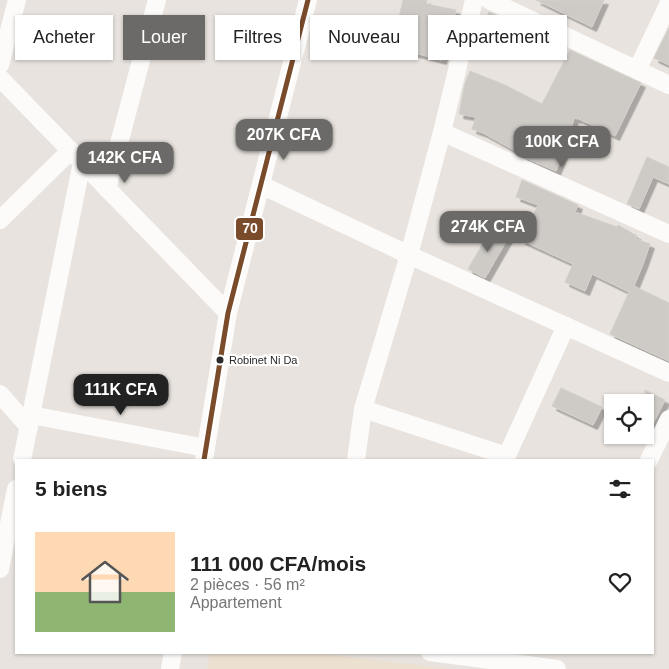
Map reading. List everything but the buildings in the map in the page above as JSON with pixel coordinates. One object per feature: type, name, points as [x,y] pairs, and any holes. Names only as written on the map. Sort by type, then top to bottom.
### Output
[{"type":"street","points":[[0,65],[17,0]]},
{"type":"street","points":[[107,189],[157,0]]},
{"type":"street","points":[[0,394],[30,421],[205,454],[228,313],[308,0]]},
{"type":"street","points":[[356,459],[363,409],[409,255],[442,132],[474,0]]},
{"type":"street","points":[[489,0],[669,85]]},
{"type":"street","points":[[637,70],[669,3]]},
{"type":"street","points":[[0,78],[228,313]]},
{"type":"street","points":[[442,132],[669,234]]},
{"type":"street","points":[[0,220],[76,157]]},
{"type":"street","points":[[22,459],[76,157]]},
{"type":"street","points":[[261,185],[409,255],[669,373]]},
{"type":"street","points":[[363,409],[506,458],[566,326]]},
{"type":"street","points":[[649,459],[669,419]]},
{"type":"street","points":[[0,569],[15,494]]},
{"type":"street","points":[[170,669],[172,654]]},
{"type":"street","points":[[452,654],[553,663]]},
{"type":"shaded area","points":[[210,654],[325,654],[450,669],[207,669]]},
{"type":"transit line","name":"70","points":[[204,459],[228,313],[308,0]]},
{"type":"place","name":"Robinet Ni Da","points":[[220,360]]}]
